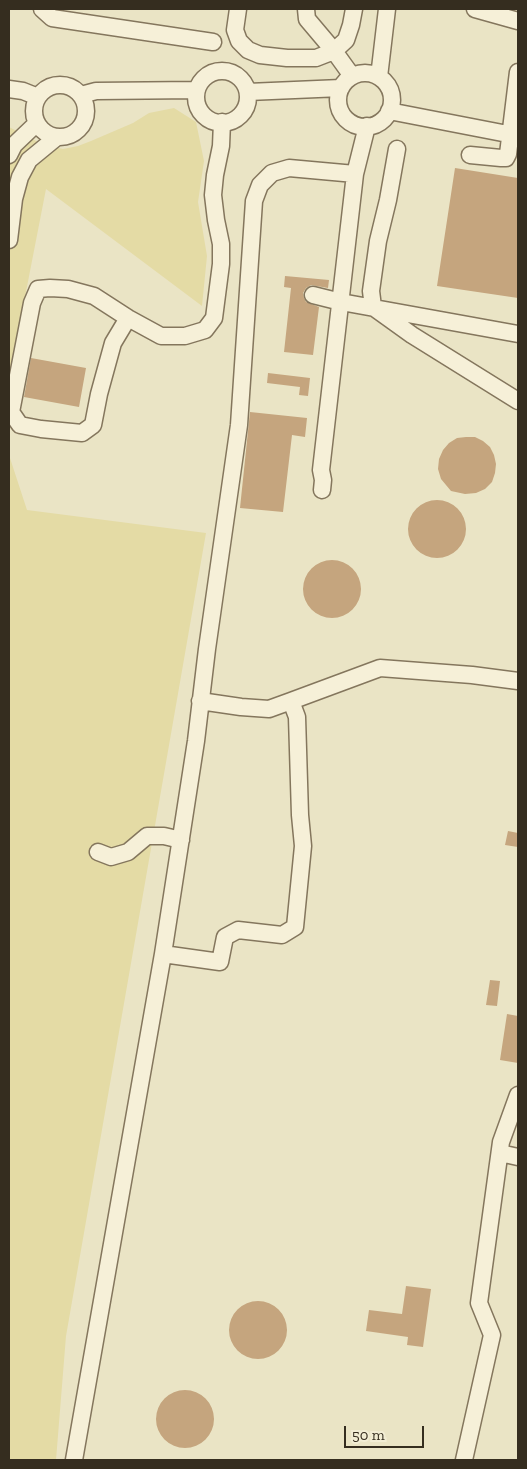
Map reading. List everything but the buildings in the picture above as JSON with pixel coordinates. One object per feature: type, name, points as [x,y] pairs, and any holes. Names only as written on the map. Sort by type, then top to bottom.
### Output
[{"type":"street","points":[[42,9],[52,18],[213,42]]},
{"type":"street","points":[[238,9],[235,30],[239,41],[248,50],[260,55],[297,58],[316,58],[334,51],[346,40],[352,25],[354,9]]},
{"type":"street","points":[[248,96],[344,88],[366,73],[379,77],[385,82],[391,96],[389,111],[380,122],[367,126],[358,126],[344,116],[339,108],[344,88],[334,51],[307,19],[306,9]]},
{"type":"street","points":[[379,77],[387,9]]},
{"type":"street","points":[[475,9],[518,21]]},
{"type":"street","points":[[224,70],[240,77],[245,84],[248,96],[246,108],[236,119],[222,122],[207,118],[202,113],[197,95],[201,82],[207,76],[224,70]]},
{"type":"street","points":[[470,154],[506,158],[514,135],[518,72]]},
{"type":"street","points":[[61,85],[68,86],[84,100],[84,122],[73,134],[57,137],[49,134],[37,123],[34,111],[38,97],[46,89],[61,85]]},
{"type":"street","points":[[9,89],[22,90],[38,97]]},
{"type":"street","points":[[84,100],[96,91],[197,95]]},
{"type":"street","points":[[389,111],[514,135]]},
{"type":"street","points":[[128,318],[113,343],[99,394],[93,425],[82,433],[20,425],[11,412],[32,303],[38,289],[68,289],[94,296],[161,336],[185,336],[205,330],[214,318],[221,264],[221,244],[213,195],[214,175],[221,146],[222,122]]},
{"type":"street","points":[[9,155],[14,145],[37,123]]},
{"type":"street","points":[[322,490],[321,470],[355,174],[367,126]]},
{"type":"street","points":[[9,240],[14,198],[20,177],[29,160],[57,137]]},
{"type":"street","points":[[397,149],[388,200],[378,241],[371,291],[373,307],[405,330],[518,401]]},
{"type":"street","points":[[74,1460],[162,954],[196,741],[239,425],[254,201],[260,184],[272,173],[289,168],[355,174]]},
{"type":"street","points":[[313,295],[341,302],[518,334]]},
{"type":"street","points":[[405,330],[414,315]]},
{"type":"street","points":[[200,701],[270,709],[380,668],[472,675],[518,681]]},
{"type":"street","points":[[162,954],[220,962],[225,937],[238,930],[282,935],[296,927],[303,846],[300,815],[297,716],[291,701]]},
{"type":"street","points":[[98,852],[112,857],[128,852],[147,836],[164,836],[181,840]]},
{"type":"street","points":[[464,1460],[492,1335],[479,1303],[501,1142],[518,1095]]},
{"type":"street","points":[[500,1153],[518,1157]]},
{"type":"sand","points":[[174,108],[196,122],[204,161],[198,202],[207,256],[202,306],[46,189],[9,379],[9,127],[42,144],[63,149],[91,141],[133,123],[149,113]]},
{"type":"sand","points":[[9,455],[27,510],[206,533],[66,1336],[56,1460],[9,1460]]}]
